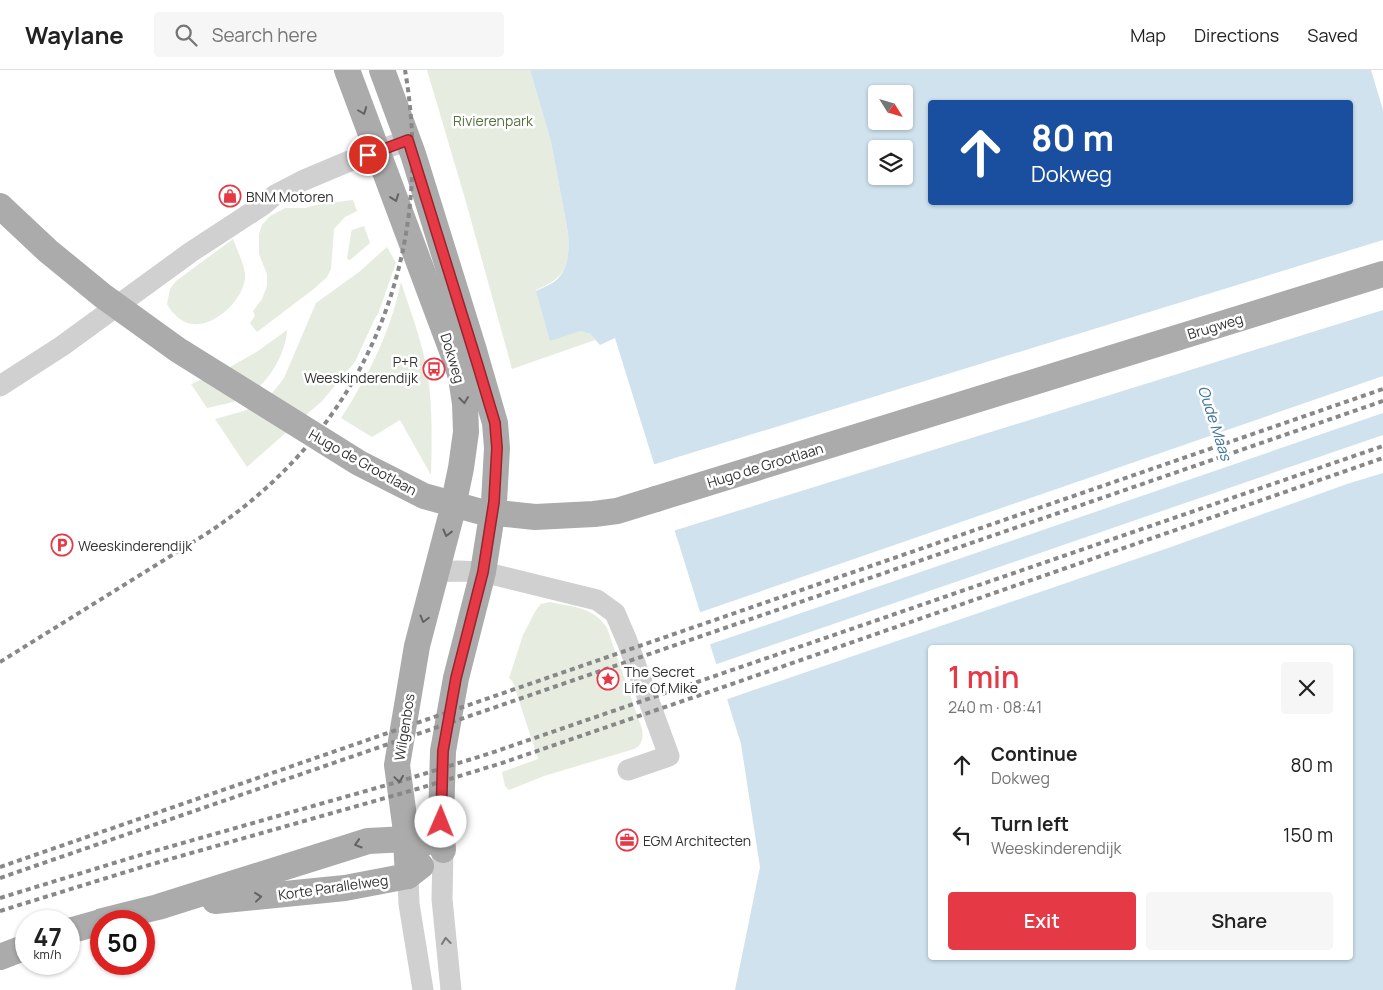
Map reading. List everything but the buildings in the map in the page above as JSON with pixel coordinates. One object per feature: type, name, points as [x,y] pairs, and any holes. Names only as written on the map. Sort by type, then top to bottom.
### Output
[{"type":"main road","name":"Dokweg","points":[[347,70],[461,377],[465,404],[466,432],[461,468],[437,572]]},
{"type":"main road","name":"Dokweg","points":[[382,70],[408,140],[495,423],[497,448],[494,502],[483,572]]},
{"type":"main road","name":"Hugo de Grootlaan","points":[[0,206],[48,251],[103,296],[178,350],[358,463],[424,496],[478,511],[535,517],[617,511],[1047,378]]},
{"type":"main road","name":"Brugweg","points":[[1047,378],[1383,274]]},
{"type":"main road","name":"Wilgenbos","points":[[408,876],[407,839],[397,765],[417,646],[437,572]]},
{"type":"main road","points":[[443,850],[441,822],[443,751],[456,678],[483,572]]},
{"type":"main road","name":"Korte Parallelweg","points":[[146,910],[368,841],[407,839],[443,850]]},
{"type":"main road","name":"Korte Parallelweg","points":[[158,907],[345,888],[408,876],[443,850]]},
{"type":"main road","points":[[0,957],[15,951]]},
{"type":"street","points":[[0,386],[62,346],[175,263],[263,205],[275,194],[320,173],[408,140]]},
{"type":"street","points":[[437,572],[483,572],[597,600],[615,613],[627,641],[668,756],[628,770]]},
{"type":"street","points":[[443,850],[442,899],[451,990]]},
{"type":"street","name":"Wilgenbos","points":[[408,876],[409,904],[423,990]]},
{"type":"green space","name":"Rivierenpark","points":[[427,70],[530,70],[551,142],[568,233],[568,254],[564,269],[554,280],[536,290],[580,331],[590,334],[595,340],[512,369]]},
{"type":"green space","points":[[353,200],[357,211],[345,217],[334,229],[331,269],[327,277],[257,332],[250,323],[255,316],[253,311],[262,299],[267,286],[267,274],[259,254],[259,234],[262,225],[270,216],[285,208],[305,208]]},
{"type":"green space","points":[[364,226],[370,243],[350,260],[347,259],[352,230]]},
{"type":"green space","points":[[233,239],[245,273],[242,290],[237,299],[215,319],[193,324],[180,319],[167,304],[170,289],[176,281]]},
{"type":"green space","points":[[387,247],[396,263],[378,314],[355,362],[322,401],[247,467],[215,419],[244,411],[266,401],[284,378],[316,303],[359,272]]},
{"type":"green space","points":[[401,282],[420,340],[428,374],[432,446],[431,475],[400,420],[372,437],[341,418],[361,386],[385,336]]},
{"type":"green space","points":[[287,330],[279,359],[261,385],[241,399],[207,408],[191,384],[225,370],[258,351]]},
{"type":"green space","points":[[550,602],[589,612],[602,621],[607,628],[642,729],[642,740],[634,749],[544,776],[509,790],[505,786],[502,772],[538,759],[513,682],[509,678],[523,635],[536,610],[541,604]]},
{"type":"water","name":"Oude Maas","points":[[530,70],[1371,70],[1383,110],[1383,990],[735,990],[760,867],[741,744],[615,338],[600,345],[590,334],[580,331],[550,341],[536,291],[554,282],[563,272],[566,266],[568,233],[551,142]]},
{"type":"pier","points":[[1383,240],[1383,310],[673,531],[652,465]]},
{"type":"pier","points":[[1383,376],[1383,413],[708,645],[698,613]]},
{"type":"pier","points":[[1383,435],[1383,473],[725,700],[714,665]]},
{"type":"railway","points":[[0,662],[206,534],[262,492],[309,444],[347,391],[377,333],[398,271],[410,206],[412,139],[405,70]]},
{"type":"railway","points":[[0,867],[1383,389]]},
{"type":"railway","points":[[0,878],[1383,401]]},
{"type":"railway","points":[[0,898],[491,753],[1383,446]]},
{"type":"railway","points":[[0,911],[142,867],[502,763],[1383,458]]},
{"type":"place","name":"BNM Motoren","points":[[230,196]]},
{"type":"place","name":"P+R Weeskinderendijk","points":[[434,369]]},
{"type":"place","name":"Weeskinderendijk","points":[[62,545]]},
{"type":"place","name":"The Secret Life Of Mike","points":[[608,679]]},
{"type":"place","name":"EGM Architecten","points":[[627,840]]},
{"type":"route","points":[[368,155],[408,140],[495,423],[497,448],[494,502],[483,572],[456,678],[443,751],[441,822]]}]
